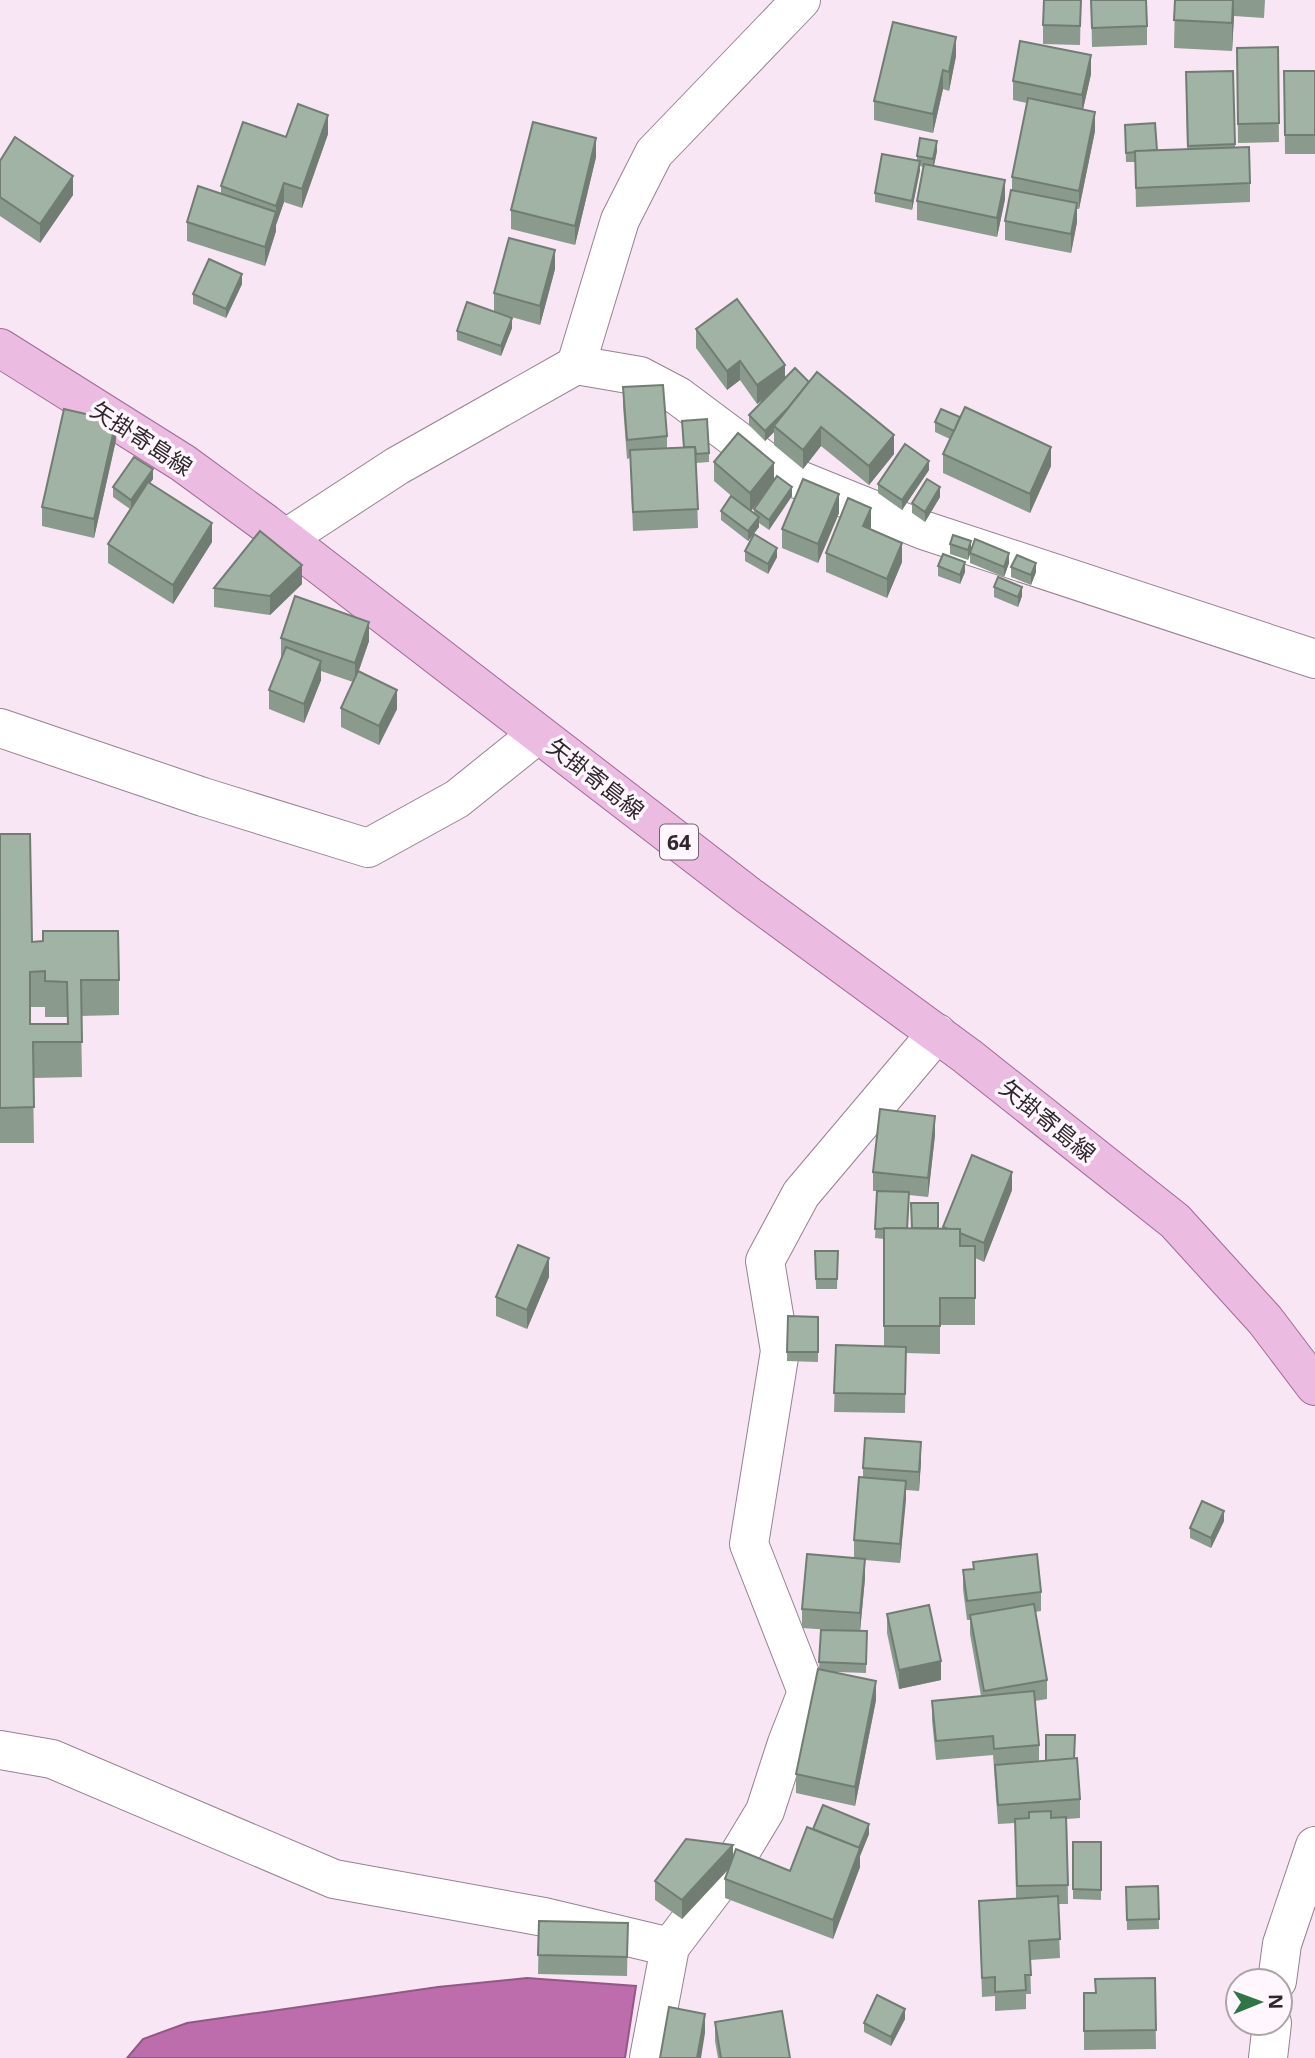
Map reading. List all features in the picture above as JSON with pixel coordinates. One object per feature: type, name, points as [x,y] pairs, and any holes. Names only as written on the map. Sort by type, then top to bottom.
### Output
[{"type":"main road","name":"矢掛寄島線","points":[[0,348],[183,463],[285,538],[749,896],[937,1033],[1175,1222],[1265,1320],[1315,1386]]},
{"type":"street","points":[[576,365],[620,220],[654,152],[801,0]]},
{"type":"street","points":[[285,538],[397,466],[576,365],[640,376],[678,396],[780,472],[923,530],[1315,659]]},
{"type":"street","points":[[0,728],[203,797],[368,848],[457,799],[538,734]]},
{"type":"street","points":[[649,2058],[670,1947],[733,1864],[765,1811],[807,1692],[749,1544],[780,1351],[765,1261],[801,1194],[937,1033]]},
{"type":"street","points":[[0,1750],[52,1759],[334,1879],[544,1917],[670,1947]]},
{"type":"street","points":[[1279,1967],[1282,1944],[1315,1846]]},
{"type":"street","points":[[1268,2058],[1270,2037]]},
{"type":"shaded area","points":[[527,1978],[636,1986],[625,2058],[127,2058],[143,2039],[187,2023],[438,1987]]},
{"type":"building","points":[[1044,0],[1081,0],[1080,26],[1043,25]]},
{"type":"building","points":[[1091,0],[1146,0],[1147,26],[1092,28]]},
{"type":"building","points":[[1175,0],[1233,0],[1232,23],[1174,20]]},
{"type":"building","points":[[893,22],[956,37],[949,72],[943,70],[933,114],[874,101]]},
{"type":"building","points":[[1020,41],[1091,55],[1082,95],[1013,81]]},
{"type":"building","points":[[1278,47],[1279,123],[1238,124],[1237,48]]},
{"type":"building","points":[[1233,71],[1235,144],[1188,146],[1186,72]]},
{"type":"building","points":[[1284,71],[1315,71],[1315,135],[1285,135]]},
{"type":"building","points":[[1028,98],[1095,112],[1079,191],[1012,177]]},
{"type":"building","points":[[298,104],[328,115],[302,189],[284,183],[276,206],[221,186],[243,122],[286,137]]},
{"type":"building","points":[[533,122],[596,138],[575,226],[511,210]]},
{"type":"building","points":[[1155,123],[1157,150],[1126,153],[1125,125]]},
{"type":"building","points":[[15,137],[73,176],[40,224],[0,197],[0,161]]},
{"type":"building","points":[[920,138],[937,141],[933,159],[917,156]]},
{"type":"building","points":[[1249,147],[1250,183],[1136,188],[1135,151]]},
{"type":"building","points":[[882,154],[920,161],[912,201],[875,193]]},
{"type":"building","points":[[924,164],[1005,180],[997,218],[917,201]]},
{"type":"building","points":[[198,186],[276,212],[265,247],[187,222]]},
{"type":"building","points":[[1011,190],[1077,203],[1071,234],[1005,221]]},
{"type":"building","points":[[509,238],[555,250],[540,306],[494,293]]},
{"type":"building","points":[[209,259],[242,274],[226,309],[193,294]]},
{"type":"building","points":[[737,299],[785,365],[757,385],[740,361],[727,371],[696,329]]},
{"type":"building","points":[[467,302],[512,318],[501,346],[457,331]]},
{"type":"building","points":[[795,368],[809,382],[765,431],[749,415]]},
{"type":"building","points":[[817,372],[894,435],[869,466],[821,427],[803,450],[774,426]]},
{"type":"building","points":[[663,385],[667,436],[627,440],[623,387]]},
{"type":"building","points":[[965,407],[1051,447],[1030,494],[943,454]]},
{"type":"building","points":[[64,409],[116,421],[94,519],[42,507]]},
{"type":"building","points":[[941,409],[960,417],[954,431],[935,422]]},
{"type":"building","points":[[707,419],[709,453],[696,454],[695,447],[684,447],[682,421]]},
{"type":"building","points":[[738,433],[774,463],[750,493],[714,462]]},
{"type":"building","points":[[905,444],[929,461],[902,500],[878,484]]},
{"type":"building","points":[[695,447],[698,509],[633,512],[630,450]]},
{"type":"building","points":[[134,457],[153,469],[131,500],[113,487]]},
{"type":"building","points":[[777,476],[792,487],[769,520],[754,509]]},
{"type":"building","points":[[803,479],[839,494],[818,544],[782,529]]},
{"type":"building","points":[[927,479],[940,487],[925,512],[912,503]]},
{"type":"building","points":[[148,482],[212,523],[173,585],[108,544]]},
{"type":"building","points":[[731,496],[759,517],[748,531],[721,511]]},
{"type":"building","points":[[848,498],[871,508],[863,526],[902,543],[887,579],[826,553]]},
{"type":"building","points":[[260,531],[302,565],[270,596],[214,588]]},
{"type":"building","points":[[754,534],[777,548],[768,564],[745,551]]},
{"type":"building","points":[[953,535],[971,541],[968,550],[950,544]]},
{"type":"building","points":[[975,539],[1009,553],[1004,567],[970,553]]},
{"type":"building","points":[[943,554],[965,562],[960,575],[938,566]]},
{"type":"building","points":[[1017,555],[1036,563],[1031,575],[1011,567]]},
{"type":"building","points":[[998,577],[1022,587],[1018,597],[994,587]]},
{"type":"building","points":[[295,596],[369,622],[355,663],[281,638]]},
{"type":"building","points":[[286,647],[321,661],[304,704],[269,690]]},
{"type":"building","points":[[358,671],[397,690],[379,726],[341,708]]},
{"type":"building","points":[[0,834],[30,834],[32,942],[43,941],[43,931],[118,931],[119,980],[81,980],[82,1042],[33,1042],[34,1107],[0,1108]],"holes":[[[45,971],[45,981],[67,982],[68,1024],[30,1024],[30,972]]]},
{"type":"building","points":[[880,1109],[935,1116],[928,1178],[873,1172]]},
{"type":"building","points":[[972,1155],[1012,1172],[984,1243],[960,1233],[960,1229],[943,1227]]},
{"type":"building","points":[[877,1191],[909,1192],[907,1228],[875,1229]]},
{"type":"building","points":[[911,1203],[938,1203],[938,1228],[912,1228]]},
{"type":"building","points":[[884,1228],[960,1229],[960,1246],[975,1246],[975,1298],[940,1298],[940,1326],[884,1326]]},
{"type":"building","points":[[518,1245],[549,1258],[527,1310],[496,1297]]},
{"type":"building","points":[[815,1251],[838,1251],[837,1279],[816,1279]]},
{"type":"building","points":[[788,1316],[818,1317],[818,1352],[787,1352]]},
{"type":"building","points":[[836,1345],[906,1347],[905,1394],[834,1393]]},
{"type":"building","points":[[865,1438],[921,1442],[919,1472],[863,1468]]},
{"type":"building","points":[[859,1477],[906,1481],[900,1544],[854,1540]]},
{"type":"building","points":[[1202,1501],[1224,1511],[1211,1538],[1190,1528]]},
{"type":"building","points":[[807,1554],[865,1559],[860,1613],[802,1609]]},
{"type":"building","points":[[1037,1554],[1041,1592],[967,1601],[963,1570],[974,1569],[973,1562]]},
{"type":"building","points":[[1034,1604],[1047,1680],[984,1691],[970,1615]]},
{"type":"building","points":[[929,1605],[941,1661],[899,1670],[887,1614]]},
{"type":"building","points":[[821,1630],[867,1631],[866,1664],[819,1662]]},
{"type":"building","points":[[818,1669],[876,1681],[855,1787],[796,1774]]},
{"type":"building","points":[[1034,1691],[1039,1745],[994,1749],[993,1736],[936,1741],[932,1701]]},
{"type":"building","points":[[1046,1735],[1075,1735],[1074,1759],[1046,1761]]},
{"type":"building","points":[[1077,1758],[1080,1799],[998,1805],[995,1765]]},
{"type":"building","points":[[823,1805],[869,1824],[859,1848],[813,1829]]},
{"type":"building","points":[[1051,1811],[1051,1818],[1066,1817],[1068,1885],[1017,1886],[1015,1819],[1029,1818],[1029,1812]]},
{"type":"building","points":[[807,1827],[860,1848],[833,1920],[725,1879],[736,1849],[790,1871]]},
{"type":"building","points":[[686,1839],[733,1845],[682,1900],[655,1881]]},
{"type":"building","points":[[1073,1842],[1101,1842],[1101,1890],[1073,1889]]},
{"type":"building","points":[[1158,1886],[1159,1919],[1127,1920],[1126,1887]]},
{"type":"building","points":[[1058,1896],[1060,1939],[1029,1941],[1031,1975],[1025,1975],[1026,1990],[995,1992],[995,1977],[982,1978],[979,1901]]},
{"type":"building","points":[[539,1921],[628,1923],[627,1957],[538,1955]]},
{"type":"building","points":[[1155,1978],[1156,2030],[1084,2031],[1084,1993],[1096,1993],[1095,1979]]},
{"type":"building","points":[[877,1995],[905,2009],[891,2037],[864,2023]]},
{"type":"building","points":[[669,2007],[705,2014],[697,2058],[660,2058]]},
{"type":"building","points":[[782,2011],[790,2058],[721,2058],[715,2022]]}]
